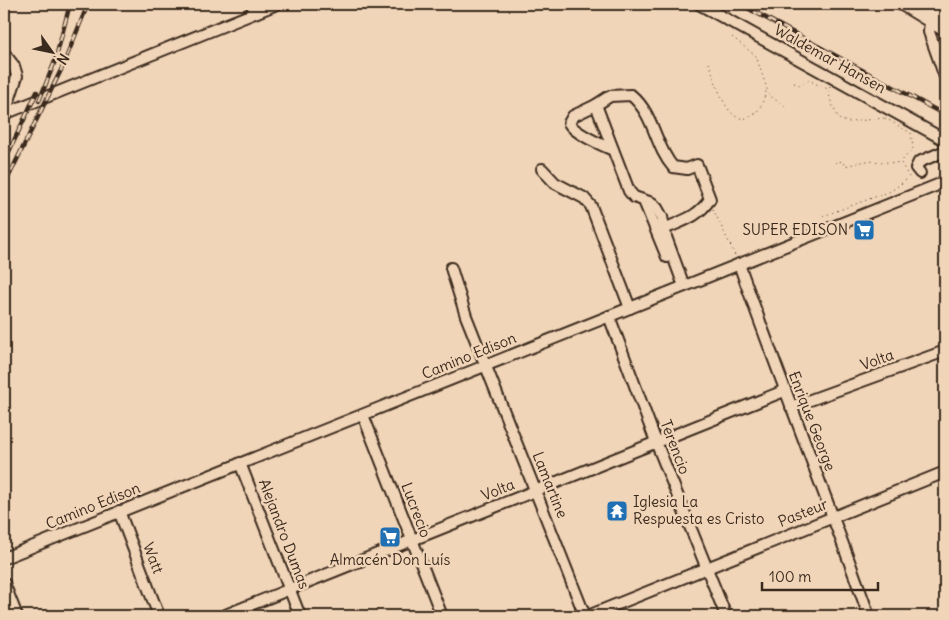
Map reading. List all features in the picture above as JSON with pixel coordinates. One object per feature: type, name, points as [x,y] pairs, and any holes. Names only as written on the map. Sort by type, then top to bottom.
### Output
[{"type":"main road","points":[[902,4],[945,30]]},
{"type":"main road","points":[[936,4],[945,9]]},
{"type":"street","points":[[4,113],[254,8],[277,4]]},
{"type":"street","name":"Waldemar Hansen","points":[[699,4],[945,140]]},
{"type":"street","points":[[918,4],[945,20]]},
{"type":"street","points":[[930,21],[929,32],[945,78]]},
{"type":"street","points":[[4,53],[14,66],[17,76],[4,113]]},
{"type":"street","points":[[613,150],[570,126],[569,122],[573,116],[610,96],[631,95],[650,118],[668,161],[673,167],[687,169],[697,165],[710,199],[697,215],[664,229]]},
{"type":"street","points":[[596,105],[629,191],[634,197],[652,203],[662,217],[664,229],[684,286]]},
{"type":"street","points":[[920,173],[916,168],[920,162],[945,151]]},
{"type":"street","points":[[542,170],[555,183],[584,198],[590,206],[630,308]]},
{"type":"street","name":"Camino Edison","points":[[4,558],[945,182]]},
{"type":"street","points":[[644,201],[668,259],[676,262]]},
{"type":"street","name":"Enrique George","points":[[739,264],[784,391],[869,616]]},
{"type":"street","name":"Lamartine","points":[[451,268],[466,316],[586,616]]},
{"type":"street","name":"Terencio","points":[[609,316],[656,442],[726,616]]},
{"type":"street","name":"Volta","points":[[790,407],[945,351]]},
{"type":"street","name":"Volta","points":[[223,616],[412,542],[536,490],[784,391]]},
{"type":"street","name":"Lucrecio","points":[[363,415],[442,616]]},
{"type":"street","name":"Alejandro Dumas","points":[[240,463],[300,616]]},
{"type":"street","name":"Pasteur","points":[[586,616],[945,472]]},
{"type":"street","name":"Watt","points":[[119,511],[159,616]]},
{"type":"street","points":[[4,583],[17,616]]},
{"type":"path","points":[[732,37],[756,56],[769,95],[787,108]]},
{"type":"path","points":[[709,63],[726,107],[737,118],[743,119],[755,114],[760,108],[767,89]]},
{"type":"path","points":[[833,78],[828,89],[836,114],[843,122],[884,118],[911,133],[913,148],[901,163]]},
{"type":"path","points":[[794,83],[799,85],[809,80],[828,89]]},
{"type":"path","points":[[835,163],[842,161],[845,166],[866,161],[901,163]]},
{"type":"path","points":[[823,216],[891,191],[909,177],[901,163]]},
{"type":"path","points":[[710,199],[715,215],[739,264]]},
{"type":"railway","points":[[39,101],[55,61],[70,4]]},
{"type":"railway","points":[[4,186],[62,68],[88,4]]},
{"type":"railway","points":[[740,4],[945,115]]},
{"type":"railway","points":[[4,162],[37,92]]},
{"type":"place","name":"SUPER EDISON","points":[[864,230]]},
{"type":"place","name":"Iglesia La Respuesta es Cristo","points":[[617,511]]},
{"type":"place","name":"Almacén Don Luís","points":[[390,537]]}]
